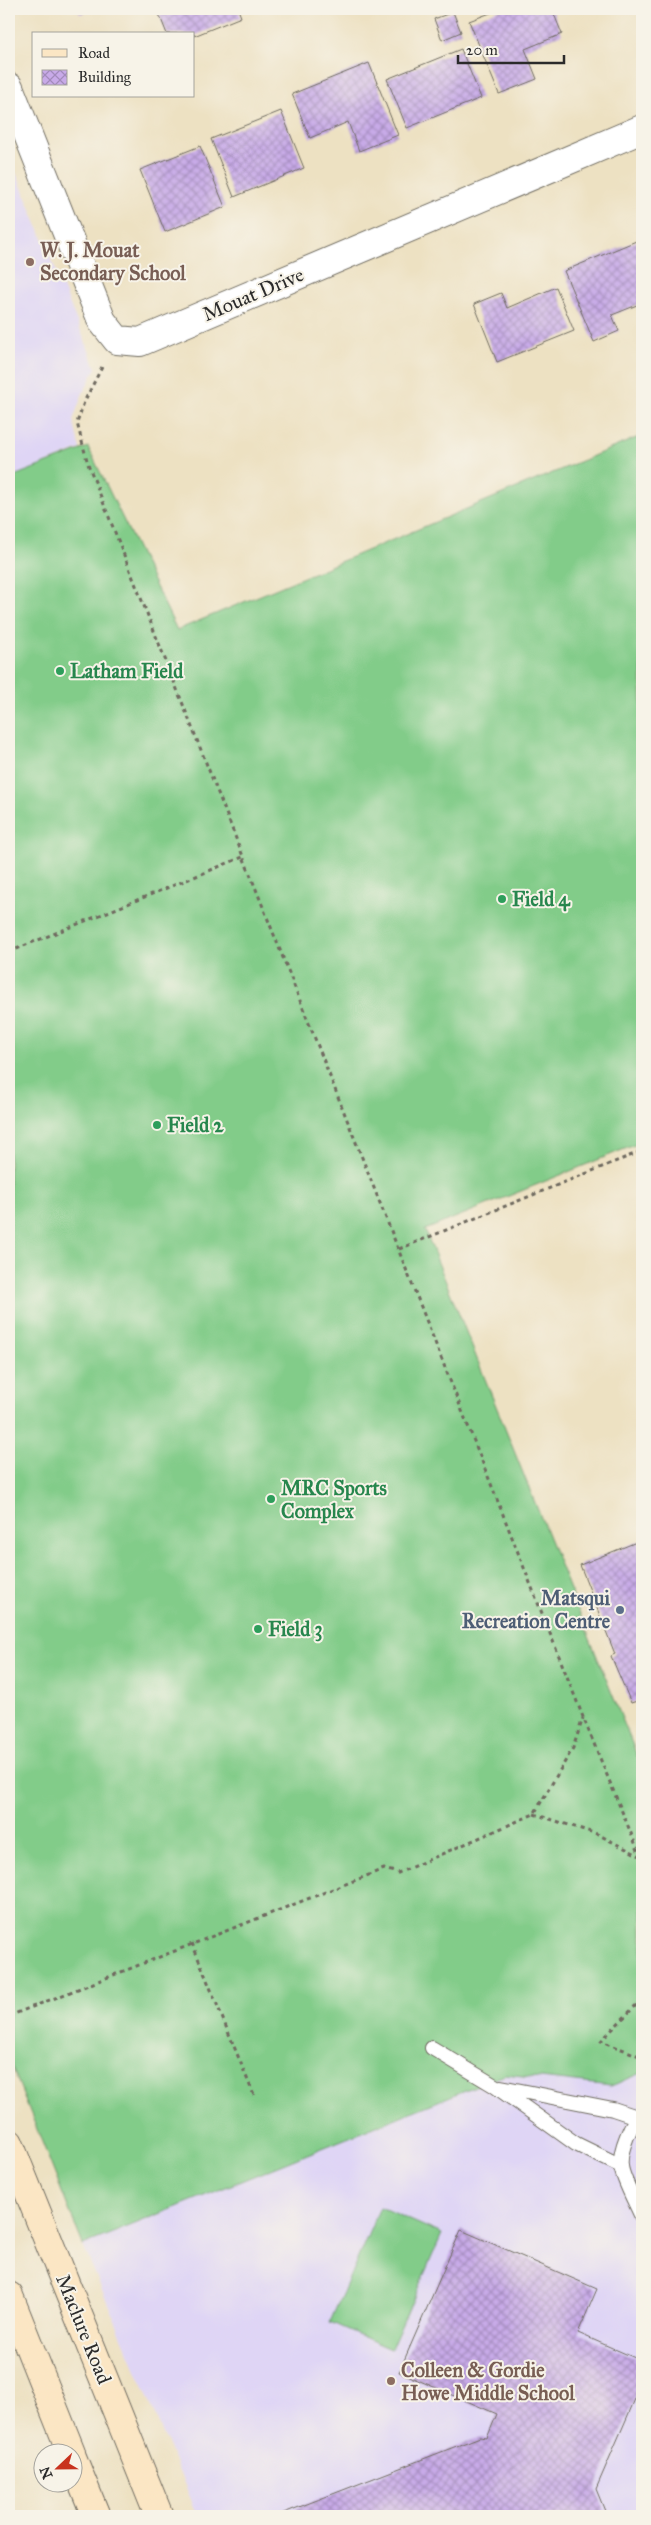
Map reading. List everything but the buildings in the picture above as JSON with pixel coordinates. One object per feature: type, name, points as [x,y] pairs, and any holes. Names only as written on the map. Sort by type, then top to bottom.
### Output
[{"type":"main road","name":"Maclure Road","points":[[9,2143],[159,2516]]},
{"type":"main road","points":[[9,2296],[67,2442]]},
{"type":"main road","points":[[82,2482],[96,2516]]},
{"type":"street","points":[[9,87],[102,322],[117,340]]},
{"type":"street","name":"Mouat Drive","points":[[117,340],[140,342],[642,129]]},
{"type":"lane","points":[[432,2048],[496,2086],[576,2144],[621,2166]]},
{"type":"lane","points":[[496,2086],[640,2115],[626,2138],[621,2166],[642,2217]]},
{"type":"path","points":[[117,340],[84,402],[76,423],[88,464],[583,1717],[642,1858]]},
{"type":"path","points":[[9,952],[243,857]]},
{"type":"path","points":[[399,1249],[642,1151]]},
{"type":"path","points":[[9,2016],[384,1869],[398,1873],[534,1814],[573,1748],[583,1717]]},
{"type":"path","points":[[534,1814],[597,1834],[642,1858]]},
{"type":"path","points":[[192,1943],[255,2098]]},
{"type":"path","points":[[642,2000],[601,2041],[642,2057]]},
{"type":"shaded area","name":"W. J. Mouat Secondary School","points":[[9,156],[96,368],[82,395],[73,420],[80,449],[9,478]]},
{"type":"shaded area","name":"Colleen & Gordie Howe Middle School","points":[[642,2073],[642,2516],[198,2516],[83,2245],[505,2074],[611,2086]]},
{"type":"green space","name":"MRC Sports Complex","points":[[641,436],[642,1142],[425,1230],[642,1768],[642,2073],[611,2086],[505,2074],[83,2245],[9,2059],[9,478],[88,447],[177,630]]},
{"type":"green space","points":[[380,2207],[442,2234],[391,2349],[330,2322]]},
{"type":"place","name":"W. J. Mouat Secondary School","points":[[30,262]]},
{"type":"place","name":"Latham Field","points":[[60,671]]},
{"type":"place","name":"Field 4","points":[[502,899]]},
{"type":"place","name":"Field 2","points":[[157,1125]]},
{"type":"place","name":"MRC Sports Complex","points":[[271,1499]]},
{"type":"place","name":"Matsqui Recreation Centre","points":[[620,1610]]},
{"type":"place","name":"Field 3","points":[[258,1629]]},
{"type":"place","name":"Colleen & Gordie Howe Middle School","points":[[391,2381]]}]
